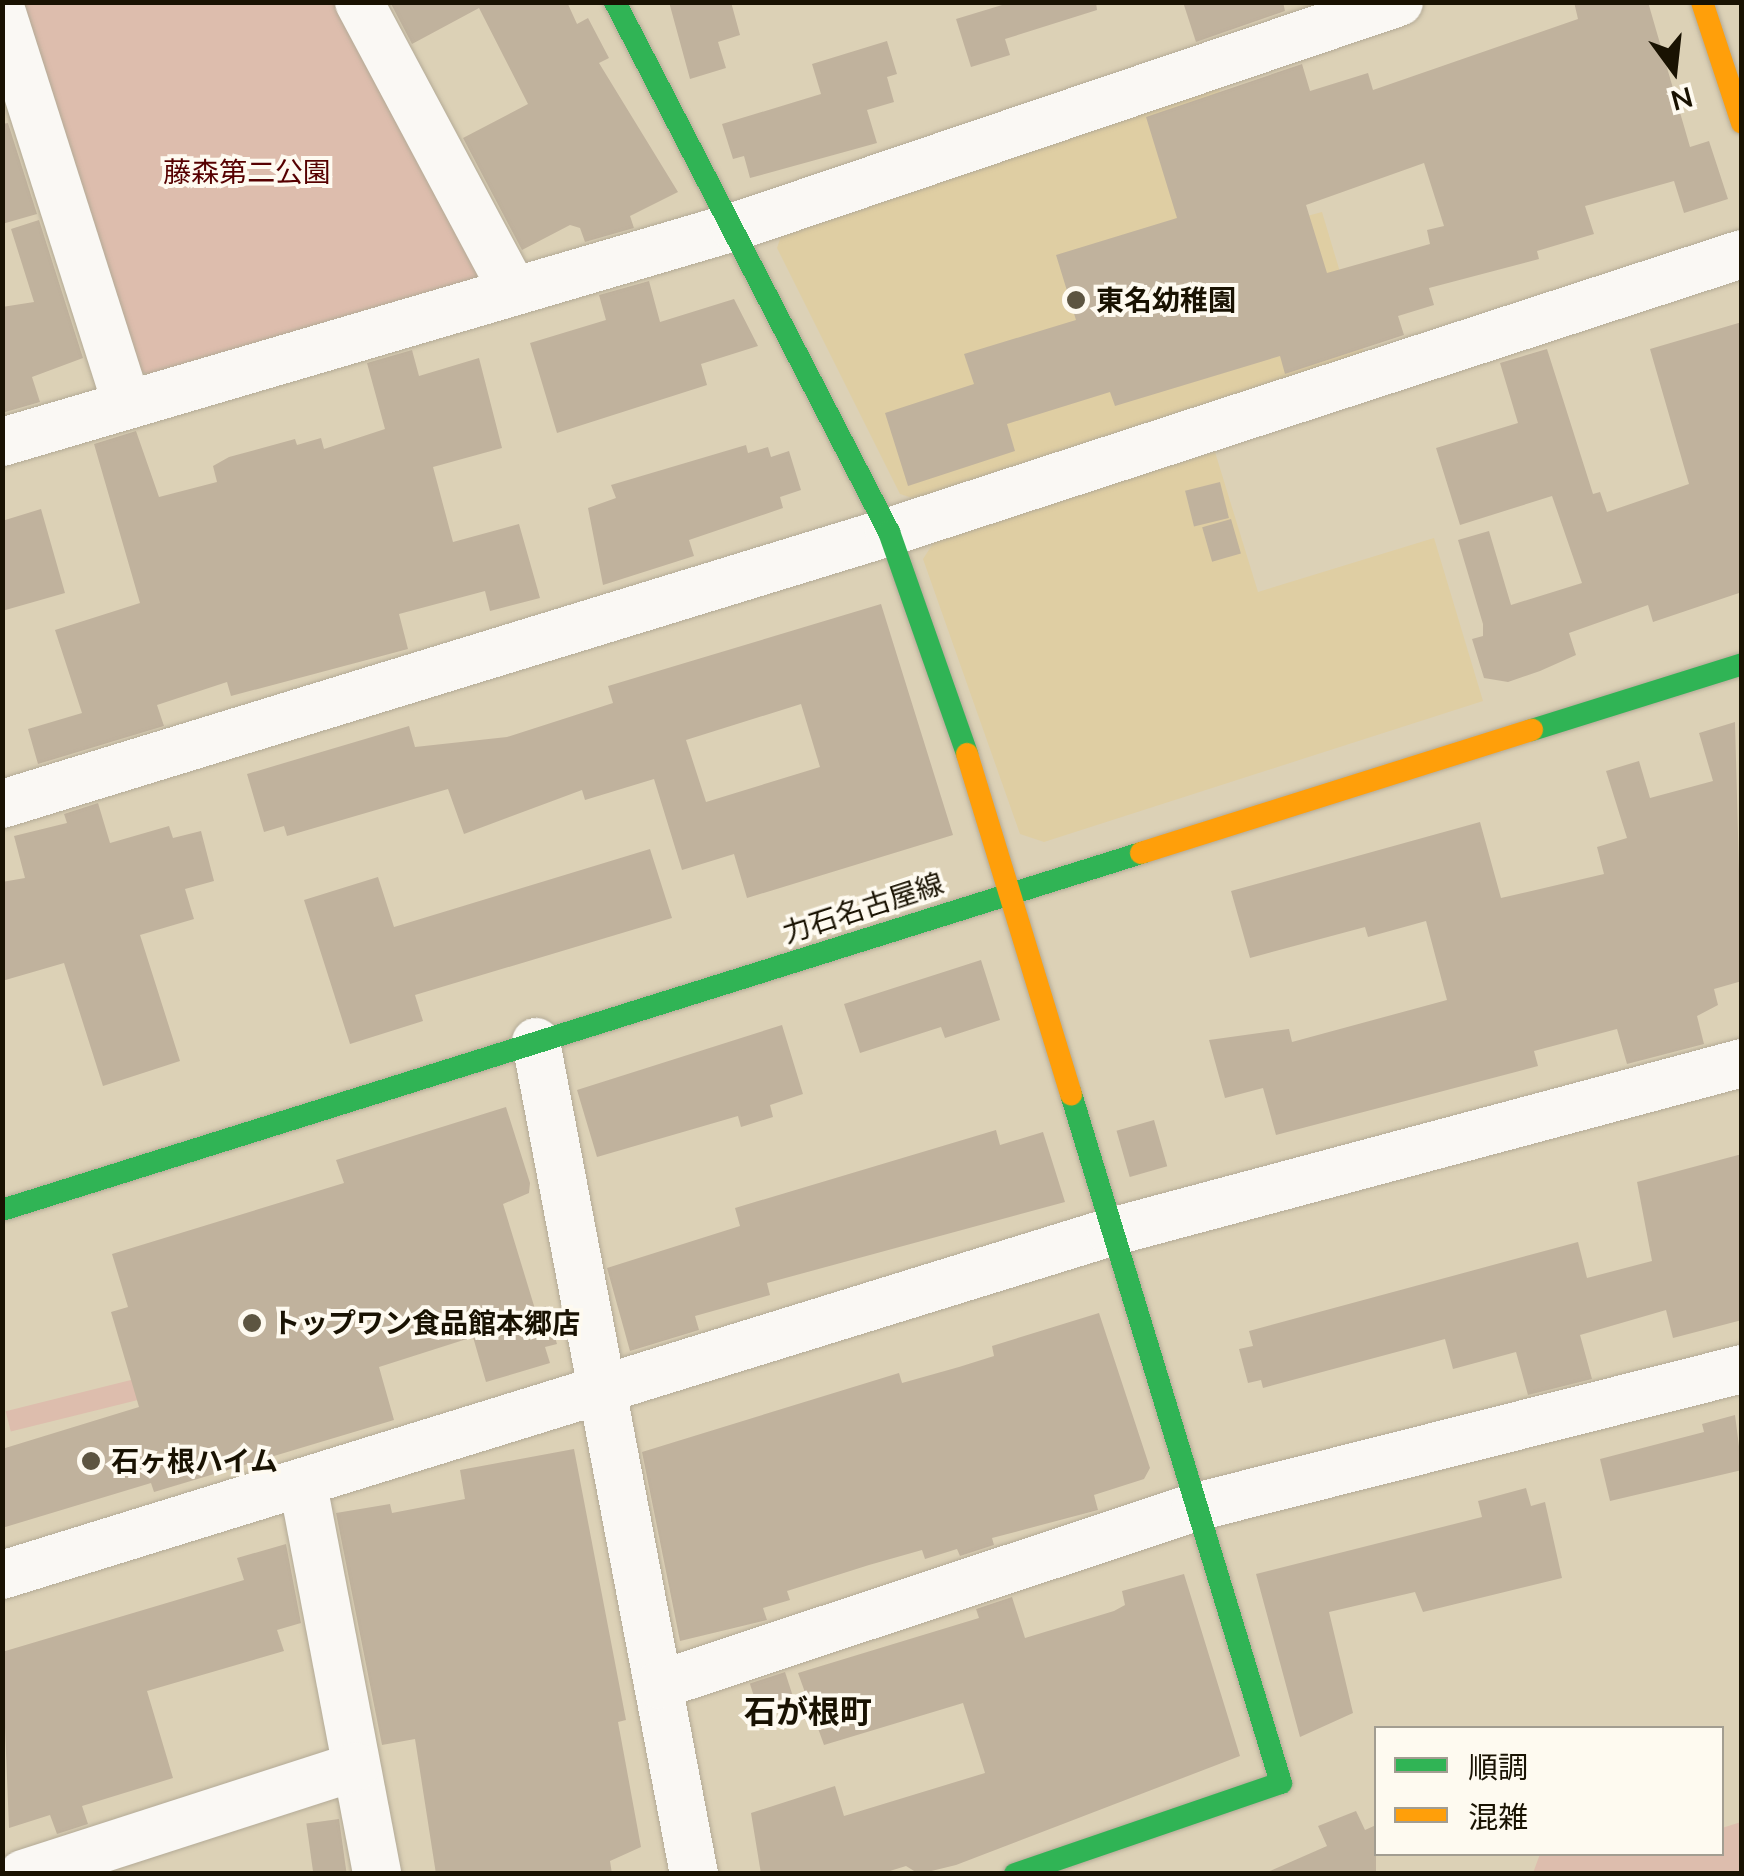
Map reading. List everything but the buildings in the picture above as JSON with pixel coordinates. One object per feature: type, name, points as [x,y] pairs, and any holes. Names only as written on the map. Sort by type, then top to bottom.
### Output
[{"type":"street","points":[[359,2],[513,291]]},
{"type":"street","points":[[615,2],[889,532],[936,649],[1281,1783],[1015,1874]]},
{"type":"street","points":[[2,442],[734,226],[1399,2]]},
{"type":"street","points":[[1702,2],[1742,123]]},
{"type":"street","points":[[2,13],[127,405]]},
{"type":"street","points":[[2,804],[889,532],[1742,254]]},
{"type":"street","name":"力石名古屋線","points":[[2,1210],[1742,664]]},
{"type":"street","points":[[536,1042],[694,1874]]},
{"type":"street","points":[[2,1575],[1111,1232],[1742,1063]]},
{"type":"street","points":[[659,1684],[1196,1507],[1742,1369]]},
{"type":"street","points":[[303,1484],[377,1874]]},
{"type":"street","points":[[23,1874],[355,1767]]},
{"type":"shaded area","name":"東名幼稚園","points":[[1218,85],[1263,228],[1322,212],[1364,352],[918,500],[900,494],[777,248],[784,227]]},
{"type":"shaded area","points":[[1215,452],[1258,592],[1434,538],[1483,701],[1044,842],[1020,834],[923,559],[936,539]]},
{"type":"green space","name":"藤森第二公園","points":[[19,3],[341,3],[488,268],[478,281],[154,376],[140,371]]},
{"type":"green space","points":[[159,1373],[164,1393],[11,1432],[6,1411]]},
{"type":"green space","points":[[1741,1822],[1741,1873],[1533,1873],[1539,1856],[1724,1856],[1724,1827]]},
{"type":"traffic: fast","points":[[615,2],[889,532],[967,754]]},
{"type":"traffic: fast","points":[[1532,730],[1742,664]]},
{"type":"traffic: fast","points":[[2,1210],[1141,853]]},
{"type":"traffic: fast","points":[[1015,1874],[1281,1783],[1071,1094]]},
{"type":"traffic: slow","points":[[1702,2],[1742,123]]},
{"type":"traffic: slow","points":[[1141,853],[1532,730]]},
{"type":"traffic: slow","points":[[967,754],[1071,1094]]},
{"type":"place","name":"東名幼稚園","points":[[1076,300]]},
{"type":"place","name":"トップワン食品館本郷店","points":[[252,1323]]},
{"type":"place","name":"石ヶ根ハイム","points":[[91,1461]]},
{"type":"district","name":"石が根町","points":[[808,1711]]}]
